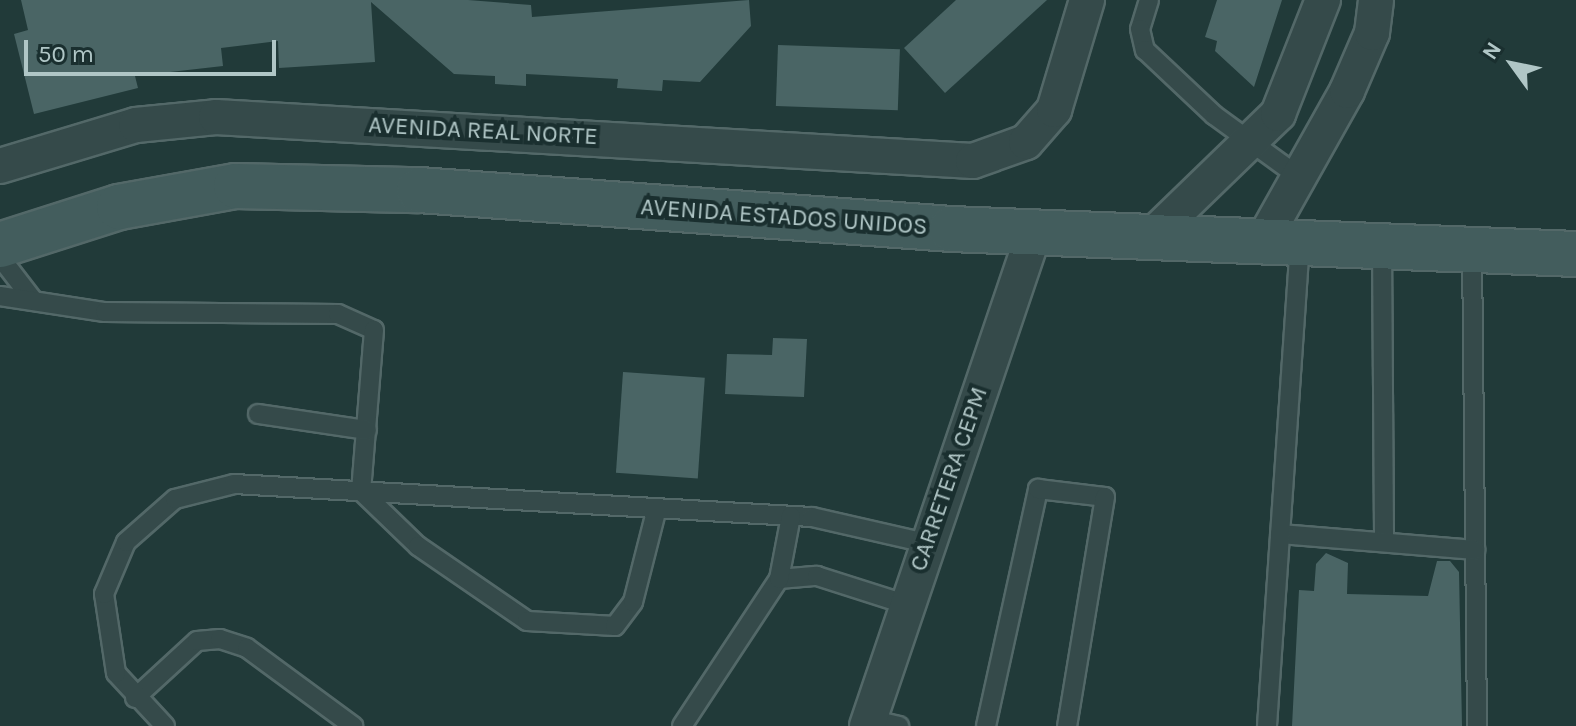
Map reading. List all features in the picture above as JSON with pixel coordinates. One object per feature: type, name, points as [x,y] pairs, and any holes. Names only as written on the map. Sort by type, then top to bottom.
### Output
[{"type":"street","name":"AVENIDA REAL NORTE","points":[[0,166],[136,125],[216,117],[973,161],[1026,142],[1054,110],[1087,0]]},
{"type":"street","points":[[1151,237],[1251,144],[1300,72],[1323,0]]},
{"type":"street","points":[[1282,240],[1302,179],[1347,91],[1372,33],[1376,0]]},
{"type":"street","points":[[1300,72],[1347,91]]},
{"type":"street","name":"AVENIDA ESTADOS UNIDOS","points":[[0,245],[119,207],[236,186],[419,190],[1034,233],[1282,240],[1576,254]]},
{"type":"street","name":"CARRETERA CEPM","points":[[878,724],[926,543],[1034,233]]},
{"type":"lane","points":[[1149,0],[1140,29],[1145,50],[1251,144],[1302,179]]},
{"type":"lane","points":[[1267,726],[1280,534],[1282,240]]},
{"type":"lane","points":[[1382,245],[1384,542]]},
{"type":"lane","points":[[1472,249],[1477,726]]},
{"type":"lane","points":[[0,257],[33,300]]},
{"type":"lane","points":[[0,296],[105,312],[338,314],[374,330],[361,491]]},
{"type":"lane","points":[[258,414],[367,430]]},
{"type":"lane","points":[[165,726],[135,698],[116,673],[104,594],[126,542],[175,499],[234,484],[791,516],[926,543]]},
{"type":"lane","points":[[986,726],[1038,489],[1105,497],[1067,726]]},
{"type":"lane","points":[[361,491],[418,546],[527,621],[584,627],[615,626],[633,602],[657,508]]},
{"type":"lane","points":[[682,726],[779,579],[791,516]]},
{"type":"lane","points":[[1280,534],[1475,550]]},
{"type":"lane","points":[[779,579],[817,576],[908,605]]},
{"type":"lane","points":[[135,698],[197,641],[220,639],[247,648],[353,726]]},
{"type":"building","points":[[21,0],[468,0],[531,5],[532,17],[749,0],[751,26],[700,82],[663,80],[662,91],[617,88],[618,79],[526,74],[526,86],[495,84],[495,76],[454,74],[371,2],[375,62],[279,68],[278,41],[221,48],[223,66],[135,76],[138,88],[34,114],[14,34],[28,30]]},
{"type":"building","points":[[956,0],[1047,0],[945,93],[904,48]]},
{"type":"building","points":[[1217,0],[1282,0],[1254,87],[1215,51],[1217,41],[1205,37]]},
{"type":"building","points":[[778,45],[900,49],[898,110],[776,106]]},
{"type":"building","points":[[773,338],[807,339],[804,397],[725,394],[727,354],[772,355]]},
{"type":"building","points":[[623,372],[705,378],[698,478],[616,473]]},
{"type":"building","points":[[1326,553],[1348,563],[1347,594],[1428,596],[1437,561],[1450,561],[1459,572],[1462,726],[1292,726],[1299,590],[1314,591],[1316,564]]}]
